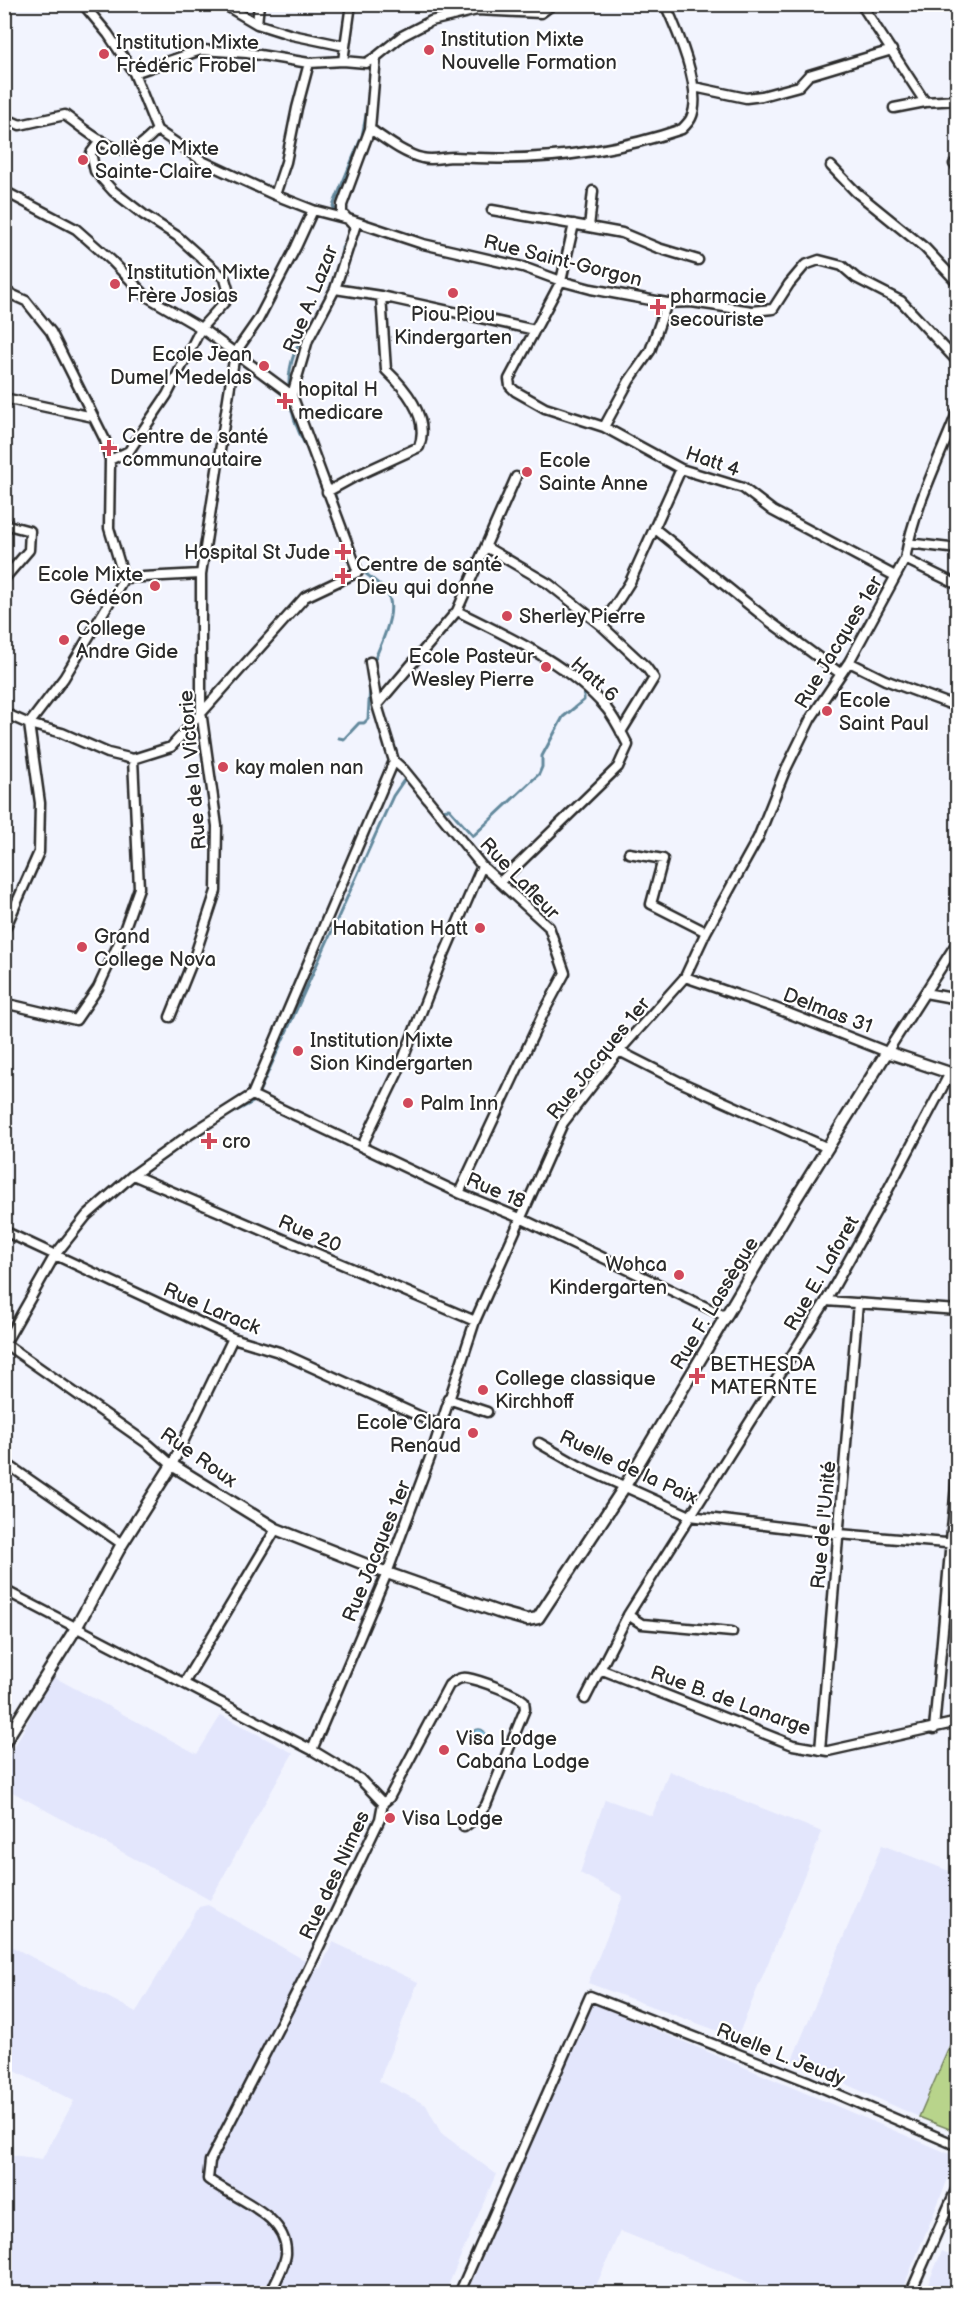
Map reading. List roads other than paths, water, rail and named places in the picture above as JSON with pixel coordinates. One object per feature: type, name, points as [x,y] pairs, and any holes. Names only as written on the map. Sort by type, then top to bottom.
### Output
[{"type":"street","points":[[4,118],[20,125],[65,115],[120,150],[133,150],[157,130],[134,73],[108,34],[83,4]]},
{"type":"street","points":[[223,4],[256,24],[292,35],[345,46]]},
{"type":"street","points":[[256,24],[260,4]]},
{"type":"street","points":[[344,61],[351,4]]},
{"type":"street","points":[[134,73],[201,50],[247,53],[309,63],[344,61],[366,63],[402,36],[430,21],[476,8],[541,13],[554,4]]},
{"type":"street","points":[[370,129],[423,159],[449,157],[493,160],[584,154],[662,136],[682,129],[692,117],[694,87],[678,31],[665,4]]},
{"type":"street","points":[[861,4],[925,102]]},
{"type":"street","points":[[694,87],[746,98],[762,96],[799,86],[809,75],[892,50]]},
{"type":"street","name":"Rue A. Lazar","points":[[292,395],[308,340],[335,289],[355,227],[342,213],[342,205],[370,129],[376,57]]},
{"type":"street","points":[[275,195],[286,162],[309,63]]},
{"type":"street","points":[[894,108],[925,102],[957,100]]},
{"type":"street","name":"Rue Saint-Gorgon","points":[[157,130],[204,162],[313,210],[423,244],[523,267],[591,289],[667,303],[691,302],[752,311],[773,309],[805,265],[819,260],[842,266],[856,278],[901,301],[957,362]]},
{"type":"street","points":[[101,140],[91,153],[95,171],[113,191],[144,215],[177,236],[225,279],[230,296],[201,328],[167,395],[129,451],[110,460]]},
{"type":"street","points":[[831,166],[856,192],[925,248],[957,283]]},
{"type":"street","points":[[4,191],[76,229],[111,260],[146,296],[201,328],[292,395],[358,572],[305,597],[171,747],[133,759],[108,753],[62,733],[29,724],[4,713]]},
{"type":"street","points":[[589,227],[593,191]]},
{"type":"street","name":"Rue de la Victorie","points":[[170,1017],[195,955],[216,891],[217,826],[201,711],[201,574],[236,353],[258,320],[313,210]]},
{"type":"street","points":[[492,210],[622,233],[658,248],[698,260]]},
{"type":"street","points":[[335,289],[381,296],[535,330],[561,281],[574,224]]},
{"type":"street","points":[[4,291],[26,301],[51,332],[105,440],[110,460],[109,528],[124,578],[64,678],[29,724],[40,803],[39,852],[4,931]]},
{"type":"street","points":[[327,492],[419,447],[423,438],[418,412],[407,390],[386,370],[381,296]]},
{"type":"street","points":[[604,427],[629,381],[650,351],[667,303]]},
{"type":"street","name":"Hatt 4","points":[[535,330],[509,379],[510,386],[515,391],[545,408],[604,427],[681,469],[743,488],[773,510],[895,576]]},
{"type":"street","points":[[4,398],[93,417]]},
{"type":"street","name":"Rue Jacques 1er","points":[[312,1750],[387,1573],[441,1426],[475,1321],[563,1123],[619,1051],[686,977],[706,932],[758,838],[784,773],[812,718],[849,662],[905,559],[908,543],[957,411]]},
{"type":"street","points":[[602,626],[630,582],[681,469]]},
{"type":"street","points":[[377,705],[457,610],[516,477]]},
{"type":"street","points":[[4,524],[30,531],[29,550],[4,579]]},
{"type":"street","points":[[654,528],[769,621],[841,674]]},
{"type":"street","points":[[908,543],[957,549]]},
{"type":"street","points":[[486,547],[549,585],[602,626],[646,667],[654,678],[621,732]]},
{"type":"street","points":[[905,559],[957,585]]},
{"type":"street","points":[[124,578],[201,574]]},
{"type":"street","name":"Hatt 6","points":[[457,610],[523,644],[577,681],[608,710],[628,745],[618,767],[500,882]]},
{"type":"street","name":"Rue Lafleur","points":[[370,662],[377,705],[394,761],[404,770],[482,866],[549,927],[565,973],[544,1012],[459,1193]]},
{"type":"street","points":[[849,662],[885,680],[957,707]]},
{"type":"street","points":[[4,1003],[76,1020],[98,988],[122,936],[139,888],[133,759]]},
{"type":"street","points":[[5,1344],[55,1255],[87,1215],[133,1175],[189,1135],[252,1095],[394,761]]},
{"type":"street","points":[[629,853],[663,859],[651,904],[706,932]]},
{"type":"street","points":[[362,1146],[398,1072],[440,964],[482,866]]},
{"type":"street","points":[[887,1052],[957,941]]},
{"type":"street","name":"Delmas 31","points":[[686,977],[775,1008],[887,1052],[954,1073]]},
{"type":"street","points":[[925,993],[957,999]]},
{"type":"street","points":[[619,1051],[680,1082],[828,1148]]},
{"type":"street","name":"Rue F. Lassègue","points":[[387,1573],[498,1612],[534,1620],[538,1618],[625,1486],[887,1052]]},
{"type":"street","name":"Rue E. Laforet","points":[[585,1699],[628,1615],[826,1301],[954,1073]]},
{"type":"street","name":"Rue 18","points":[[252,1095],[459,1193],[520,1218],[727,1317]]},
{"type":"street","name":"Rue 20","points":[[133,1175],[475,1321]]},
{"type":"street","name":"Rue Larack","points":[[4,1231],[233,1338],[279,1352],[441,1426]]},
{"type":"street","points":[[826,1301],[957,1310]]},
{"type":"street","name":"Rue de l'Unité","points":[[820,1750],[858,1303]]},
{"type":"street","points":[[4,1743],[76,1628],[122,1544],[172,1465],[233,1338]]},
{"type":"street","name":"Rue Roux","points":[[5,1344],[148,1444],[172,1465],[276,1529],[387,1573]]},
{"type":"street","points":[[448,1399],[487,1412]]},
{"type":"street","name":"Ruelle de la Paix","points":[[539,1443],[579,1466],[690,1516],[839,1534],[953,1543]]},
{"type":"street","points":[[4,1462],[122,1544]]},
{"type":"street","points":[[934,1729],[953,1543],[957,1463]]},
{"type":"street","points":[[184,1683],[276,1529]]},
{"type":"street","name":"Rue des Nimes","points":[[4,1590],[312,1750],[360,1779],[383,1803],[380,1818],[307,1972],[210,2161],[208,2179],[221,2189],[265,2212],[284,2238],[286,2256],[270,2294]]},
{"type":"street","points":[[628,1615],[642,1624],[732,1632]]},
{"type":"street","name":"Rue B. de Lanarge","points":[[600,1668],[793,1745],[820,1750],[828,1751],[957,1722]]},
{"type":"street","points":[[383,1803],[389,1798],[449,1685],[457,1679],[466,1678],[517,1695],[524,1701],[525,1709],[486,1805],[464,1827]]},
{"type":"street","name":"Ruelle L. Jeudy","points":[[459,2294],[590,1996],[807,2081],[957,2146]]},
{"type":"street","points":[[910,2294],[957,2185]]},
{"type":"water","points":[[476,1729],[482,1729],[486,1736],[482,1743],[476,1743],[472,1739],[472,1733]]},
{"type":"waterway","points":[[337,213],[333,206],[362,136],[370,95]]},
{"type":"waterway","points":[[342,256],[342,248],[347,240]]},
{"type":"waterway","points":[[324,302],[340,265]]},
{"type":"waterway","points":[[307,448],[294,418],[289,387],[294,356],[300,341],[310,328]]},
{"type":"waterway","points":[[334,491],[342,520]]},
{"type":"waterway","points":[[359,568],[384,589],[391,606],[388,626],[373,664]]},
{"type":"waterway","points":[[339,738],[344,739],[359,723],[364,723],[368,719],[370,686]]},
{"type":"waterway","points":[[440,810],[449,809],[473,836],[539,774],[542,767],[542,756],[563,717],[584,700],[584,690]]},
{"type":"waterway","points":[[214,1123],[255,1101],[393,796],[406,777],[408,778]]},
{"type":"place","name":"Institution Mixte Nouvelle Formation","points":[[429,50]]},
{"type":"place","name":"Institution Mixte Frédéric Frobel","points":[[104,54]]},
{"type":"place","name":"Collège Mixte Sainte-Claire","points":[[83,160]]},
{"type":"place","name":"Institution Mixte Frère Josias","points":[[115,284]]},
{"type":"place","name":"Piou Piou Kindergarten","points":[[453,293]]},
{"type":"place","name":"pharmacie secouriste","points":[[658,307]]},
{"type":"place","name":"Ecole Jean Dumel Medelas","points":[[264,366]]},
{"type":"place","name":"hopital H medicare","points":[[285,401]]},
{"type":"place","name":"Centre de santé communautaire","points":[[109,448]]},
{"type":"place","name":"Ecole Sainte Anne","points":[[527,472]]},
{"type":"place","name":"Hospital St Jude","points":[[343,552]]},
{"type":"place","name":"Centre de santé Dieu qui donne","points":[[343,576]]},
{"type":"place","name":"Ecole Mixte Gédéon","points":[[155,586]]},
{"type":"place","name":"Sherley Pierre","points":[[507,616]]},
{"type":"place","name":"College Andre Gide","points":[[64,640]]},
{"type":"place","name":"Ecole Pasteur Wesley Pierre","points":[[546,667]]},
{"type":"place","name":"Ecole Saint Paul","points":[[827,711]]},
{"type":"place","name":"kay malen nan","points":[[223,767]]},
{"type":"place","name":"Habitation Hatt","points":[[480,928]]},
{"type":"place","name":"Grand College Nova","points":[[82,947]]},
{"type":"place","name":"Institution Mixte Sion Kindergarten","points":[[298,1051]]},
{"type":"place","name":"Palm Inn","points":[[408,1103]]},
{"type":"place","name":"cro","points":[[209,1141]]},
{"type":"place","name":"Wohca Kindergarten","points":[[679,1275]]},
{"type":"place","name":"BETHESDA MATERNTE","points":[[697,1376]]},
{"type":"place","name":"College classique Kirchhoff","points":[[483,1390]]},
{"type":"place","name":"Ecole Clara Renaud","points":[[473,1433]]},
{"type":"place","name":"Visa Lodge Cabana Lodge","points":[[444,1750]]},
{"type":"place","name":"Visa Lodge","points":[[390,1818]]}]
